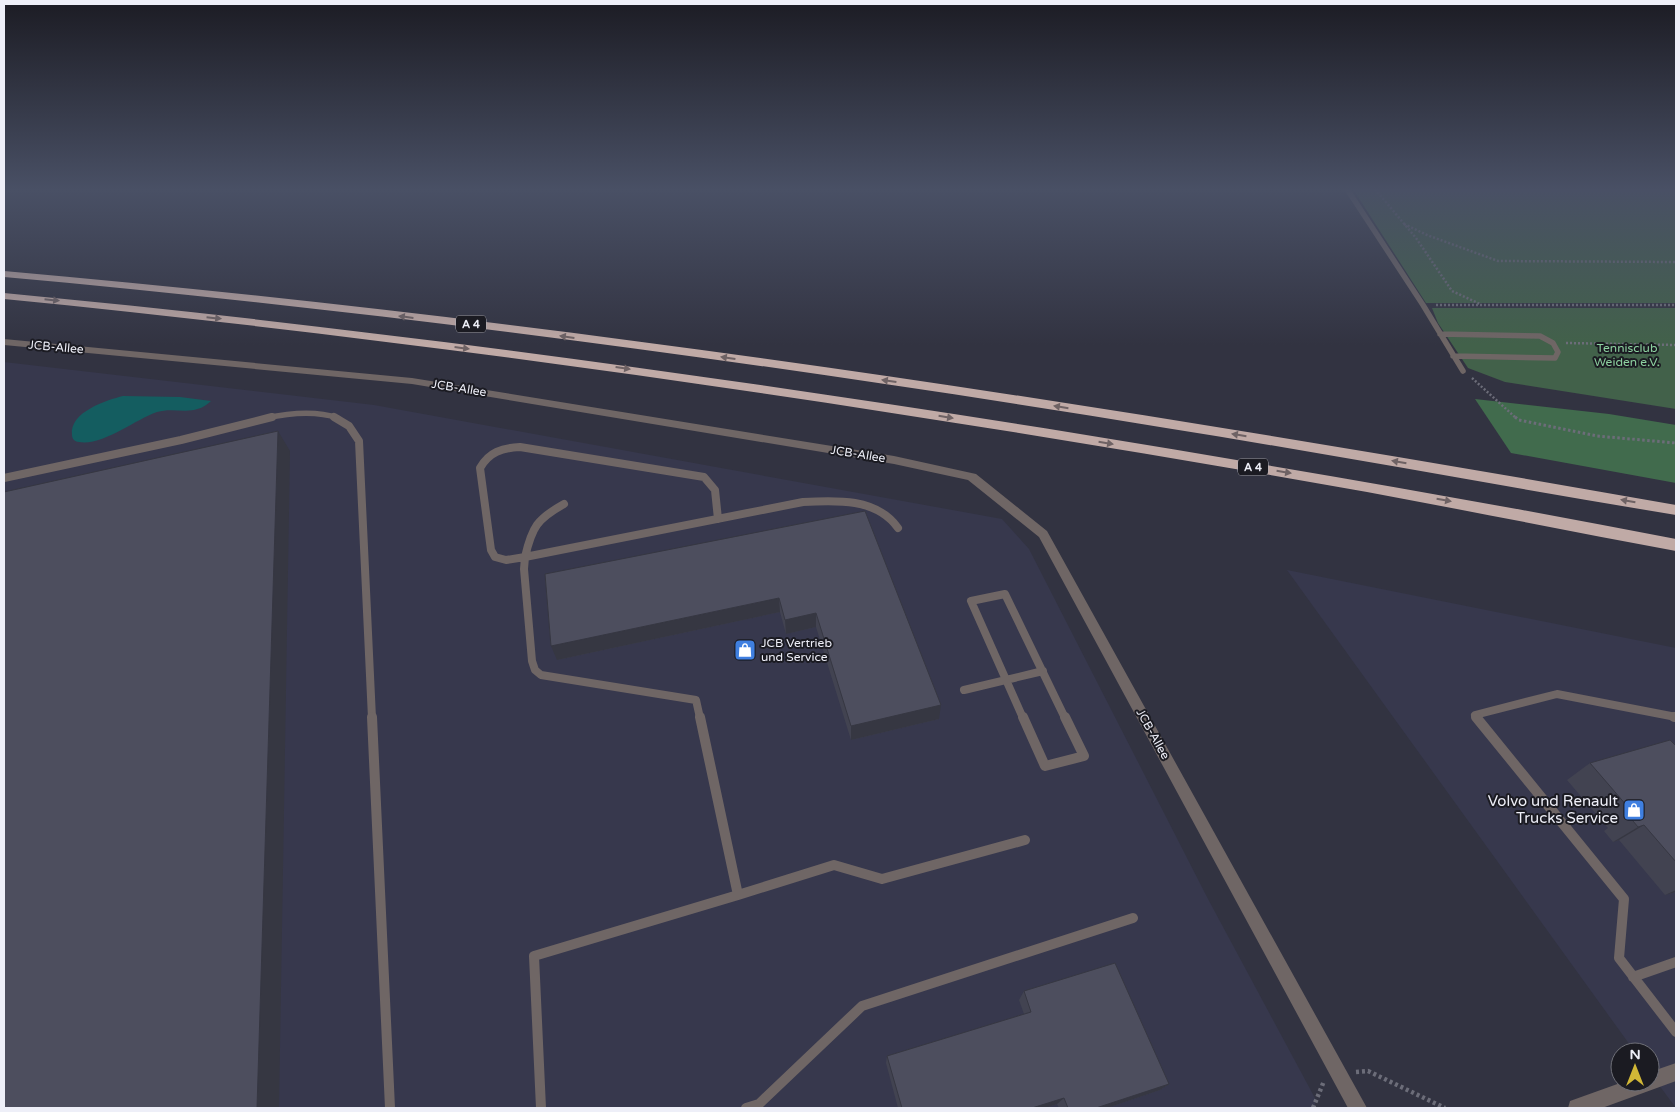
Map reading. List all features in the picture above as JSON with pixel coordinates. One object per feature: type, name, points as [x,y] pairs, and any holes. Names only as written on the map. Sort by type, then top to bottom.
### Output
[{"type":"highway","name":"A 4","points":[[4,274],[504,328],[742,360],[937,388],[1321,448],[1676,510]]},
{"type":"highway","name":"A 4","points":[[4,296],[274,324],[801,393],[1314,477],[1676,545]]},
{"type":"street","name":"JCB-Allee","points":[[4,342],[412,381],[894,460],[972,477],[1044,534],[1358,1108]]},
{"type":"street","points":[[1660,1078],[1676,1072]]},
{"type":"street","points":[[1577,1108],[1621,1092]]},
{"type":"lane","points":[[1381,241],[1463,371]]},
{"type":"lane","points":[[1440,334],[1540,336],[1553,343],[1558,352],[1555,358],[1453,356]]},
{"type":"lane","points":[[4,478],[207,434],[278,414],[308,413],[334,416],[352,427],[358,441],[390,1108]]},
{"type":"lane","points":[[718,518],[717,493],[710,481],[704,477],[520,446],[507,447],[490,454],[483,461],[480,468],[491,550],[495,557],[506,560],[803,502],[821,501],[858,504],[885,512],[894,519],[898,528]]},
{"type":"lane","points":[[564,504],[541,516],[531,529],[525,557],[524,569],[532,660],[535,670],[541,674],[696,700],[738,894]]},
{"type":"lane","points":[[1005,594],[1043,671],[1084,756],[1046,766],[971,601],[1005,594]]},
{"type":"lane","points":[[964,690],[1043,671]]},
{"type":"lane","points":[[1676,717],[1557,694],[1475,715],[1624,899],[1619,958],[1676,1032]]},
{"type":"lane","points":[[541,1108],[534,956],[834,865],[882,878],[1025,840]]},
{"type":"lane","points":[[746,1108],[760,1104],[862,1006],[1132,918]]},
{"type":"lane","points":[[1633,977],[1676,962]]},
{"type":"path","points":[[1416,241],[1452,291],[1481,305]]},
{"type":"path","points":[[1443,241],[1498,261],[1676,262]]},
{"type":"path","points":[[1423,305],[1676,305]]},
{"type":"path","points":[[1567,343],[1676,345]]},
{"type":"path","points":[[1463,371],[1519,420],[1597,436],[1676,443]]},
{"type":"path","points":[[1313,1108],[1325,1080],[1340,1073],[1368,1071],[1445,1108]]},
{"type":"shaded area","points":[[4,362],[374,405],[1002,519],[1029,549],[1208,899],[1316,1100],[1314,1108],[4,1108]]},
{"type":"shaded area","points":[[123,396],[180,397],[211,401],[198,409],[157,412],[98,440],[78,442],[74,440],[72,436],[76,420],[90,408]]},
{"type":"shaded area","points":[[1475,399],[1609,414],[1676,425],[1676,483],[1511,453]]},
{"type":"shaded area","points":[[1287,570],[1676,648],[1676,1108],[1660,1086],[1660,1042],[1628,1042]]},
{"type":"green space","points":[[1386,241],[1676,241],[1676,303],[1426,303]]},
{"type":"green space","name":"Tennisclub Weiden e.V.","points":[[1432,308],[1676,308],[1676,409],[1505,382],[1468,368],[1438,323]]},
{"type":"building","points":[[278,431],[257,1108],[4,1108],[4,492]]},
{"type":"building","points":[[865,511],[941,705],[851,726],[816,613],[785,620],[779,598],[551,646],[545,574]]},
{"type":"building","points":[[1670,740],[1676,746],[1676,862],[1644,825],[1638,827],[1628,815],[1634,814],[1590,763]]},
{"type":"building","points":[[1115,963],[1169,1084],[1096,1108],[1068,1108],[1064,1098],[1032,1108],[902,1108],[887,1056],[1031,1012],[1024,991]]},
{"type":"place","name":"JCB Vertrieb und Service","points":[[745,650]]},
{"type":"place","name":"Volvo und Renault Trucks Service","points":[[1634,810]]}]
